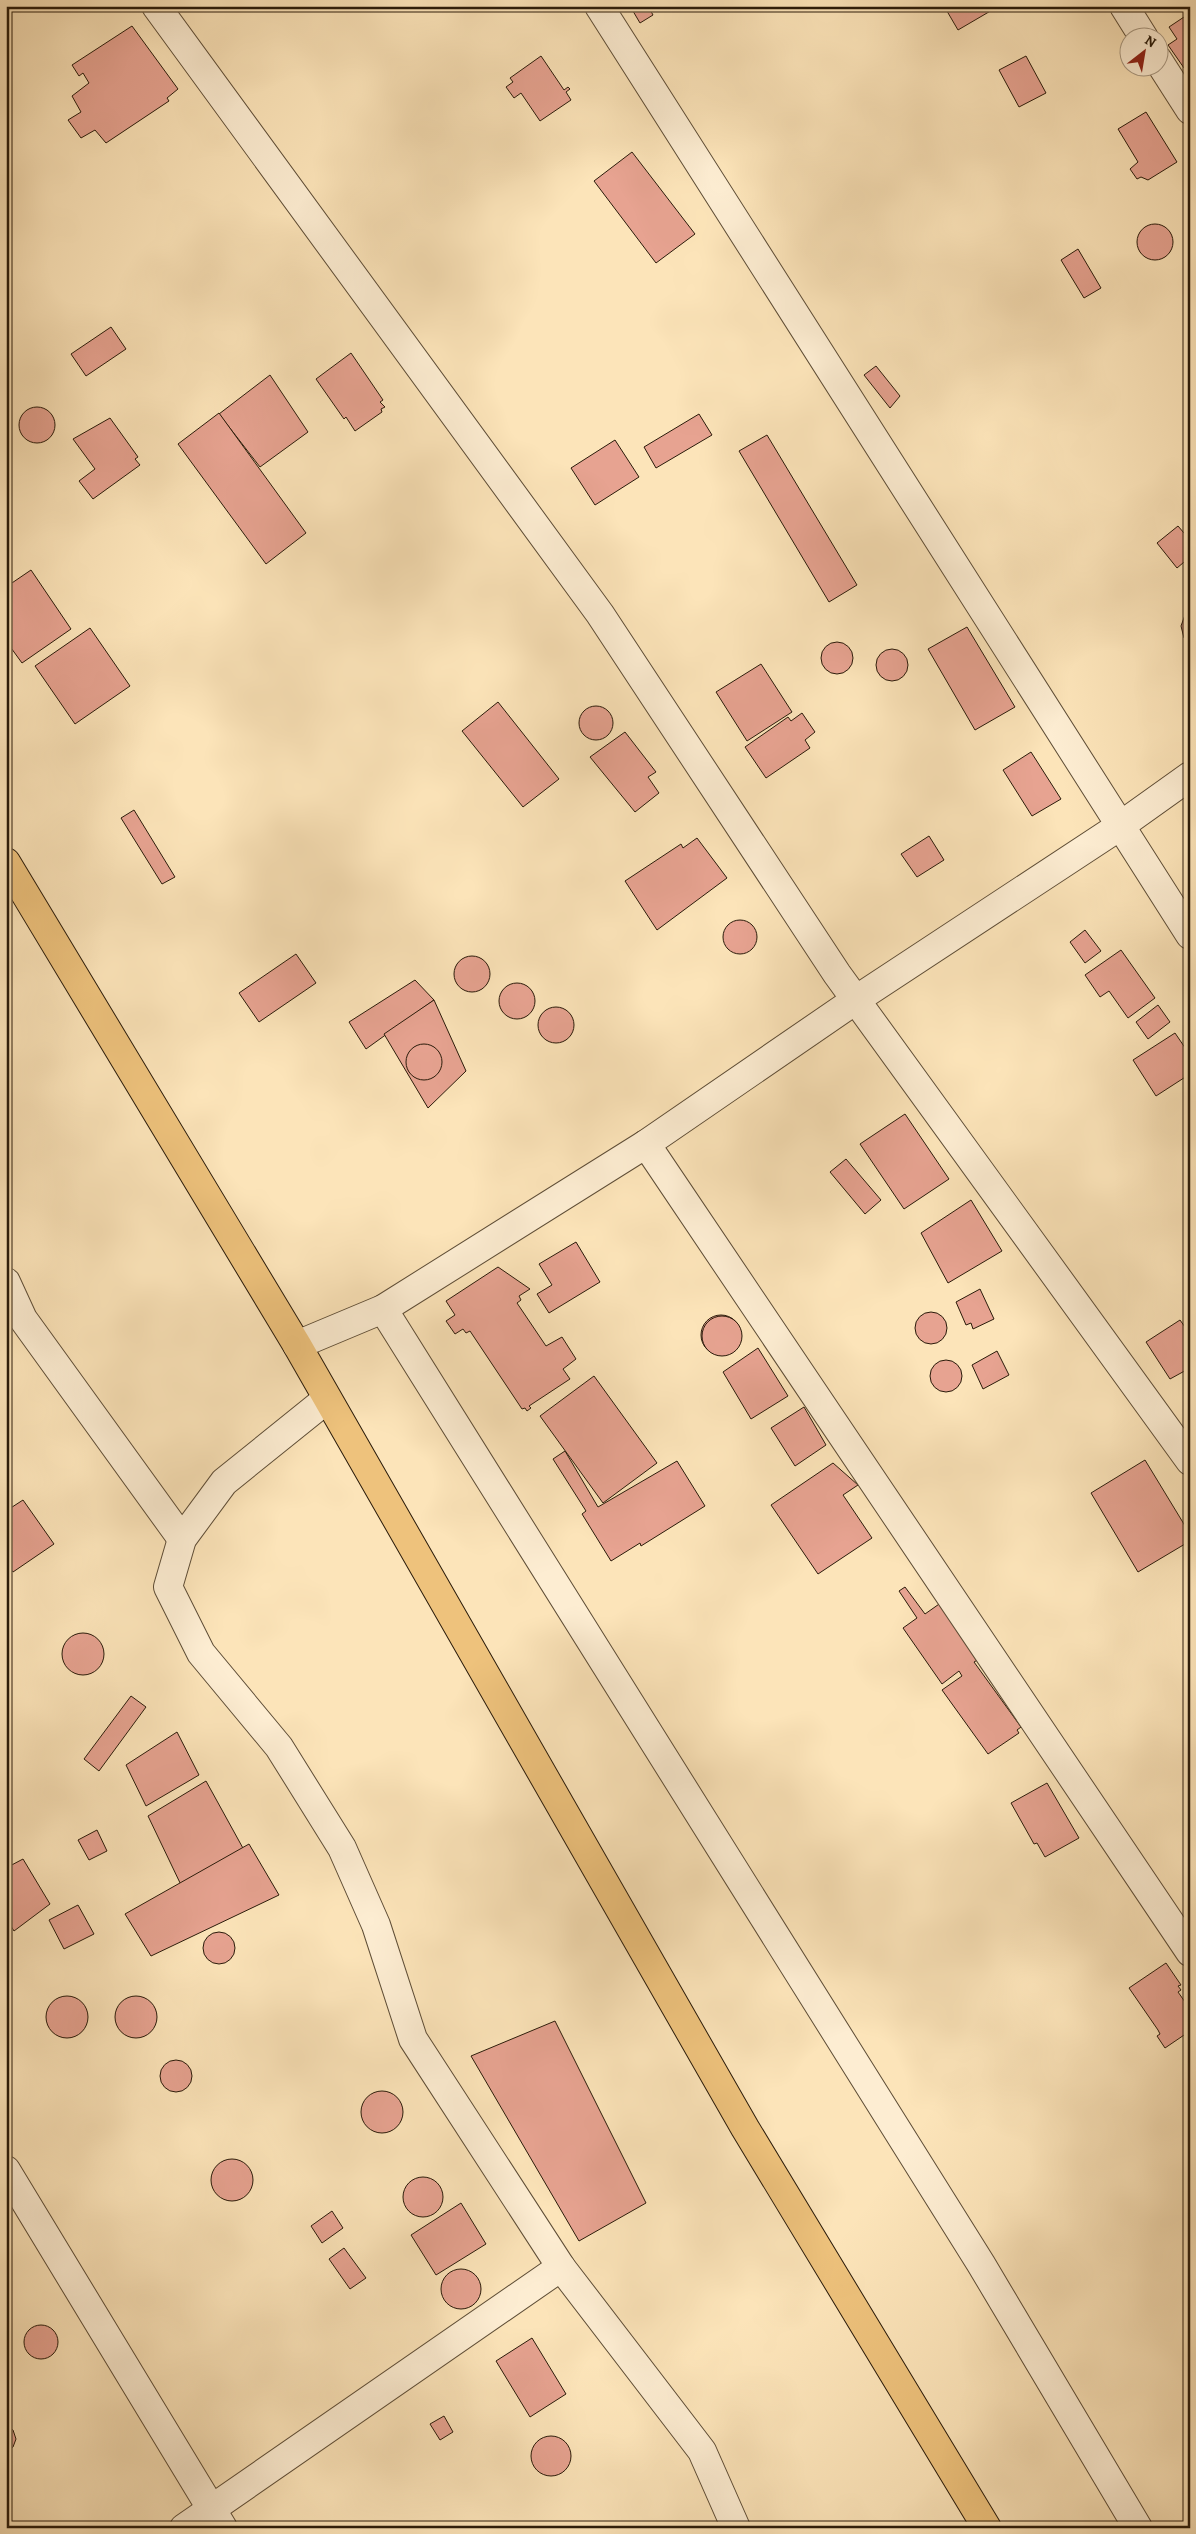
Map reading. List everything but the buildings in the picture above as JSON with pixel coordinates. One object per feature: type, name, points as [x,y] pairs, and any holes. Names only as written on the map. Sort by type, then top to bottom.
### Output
[{"type":"main road","points":[[6,862],[296,1345],[745,2128],[987,2528]]},
{"type":"street","points":[[156,6],[600,614],[837,974],[857,999],[1190,1461]]},
{"type":"street","points":[[598,6],[1190,935]]},
{"type":"street","points":[[1124,6],[1138,28]]},
{"type":"street","points":[[1168,76],[1190,110]]},
{"type":"street","points":[[296,1345],[382,1309],[646,1144],[857,999],[1120,826],[1190,776]]},
{"type":"street","points":[[646,1144],[1190,1952]]},
{"type":"street","points":[[6,1282],[22,1319],[182,1540]]},
{"type":"street","points":[[382,1309],[976,2256],[1138,2528]]},
{"type":"street","points":[[327,1399],[224,1482],[182,1540],[168,1587],[201,1653],[279,1747],[342,1848],[376,1925],[413,2040],[562,2267],[702,2451],[736,2528]]},
{"type":"street","points":[[6,2170],[218,2519]]},
{"type":"street","points":[[184,2528],[218,2519],[562,2267]]}]
